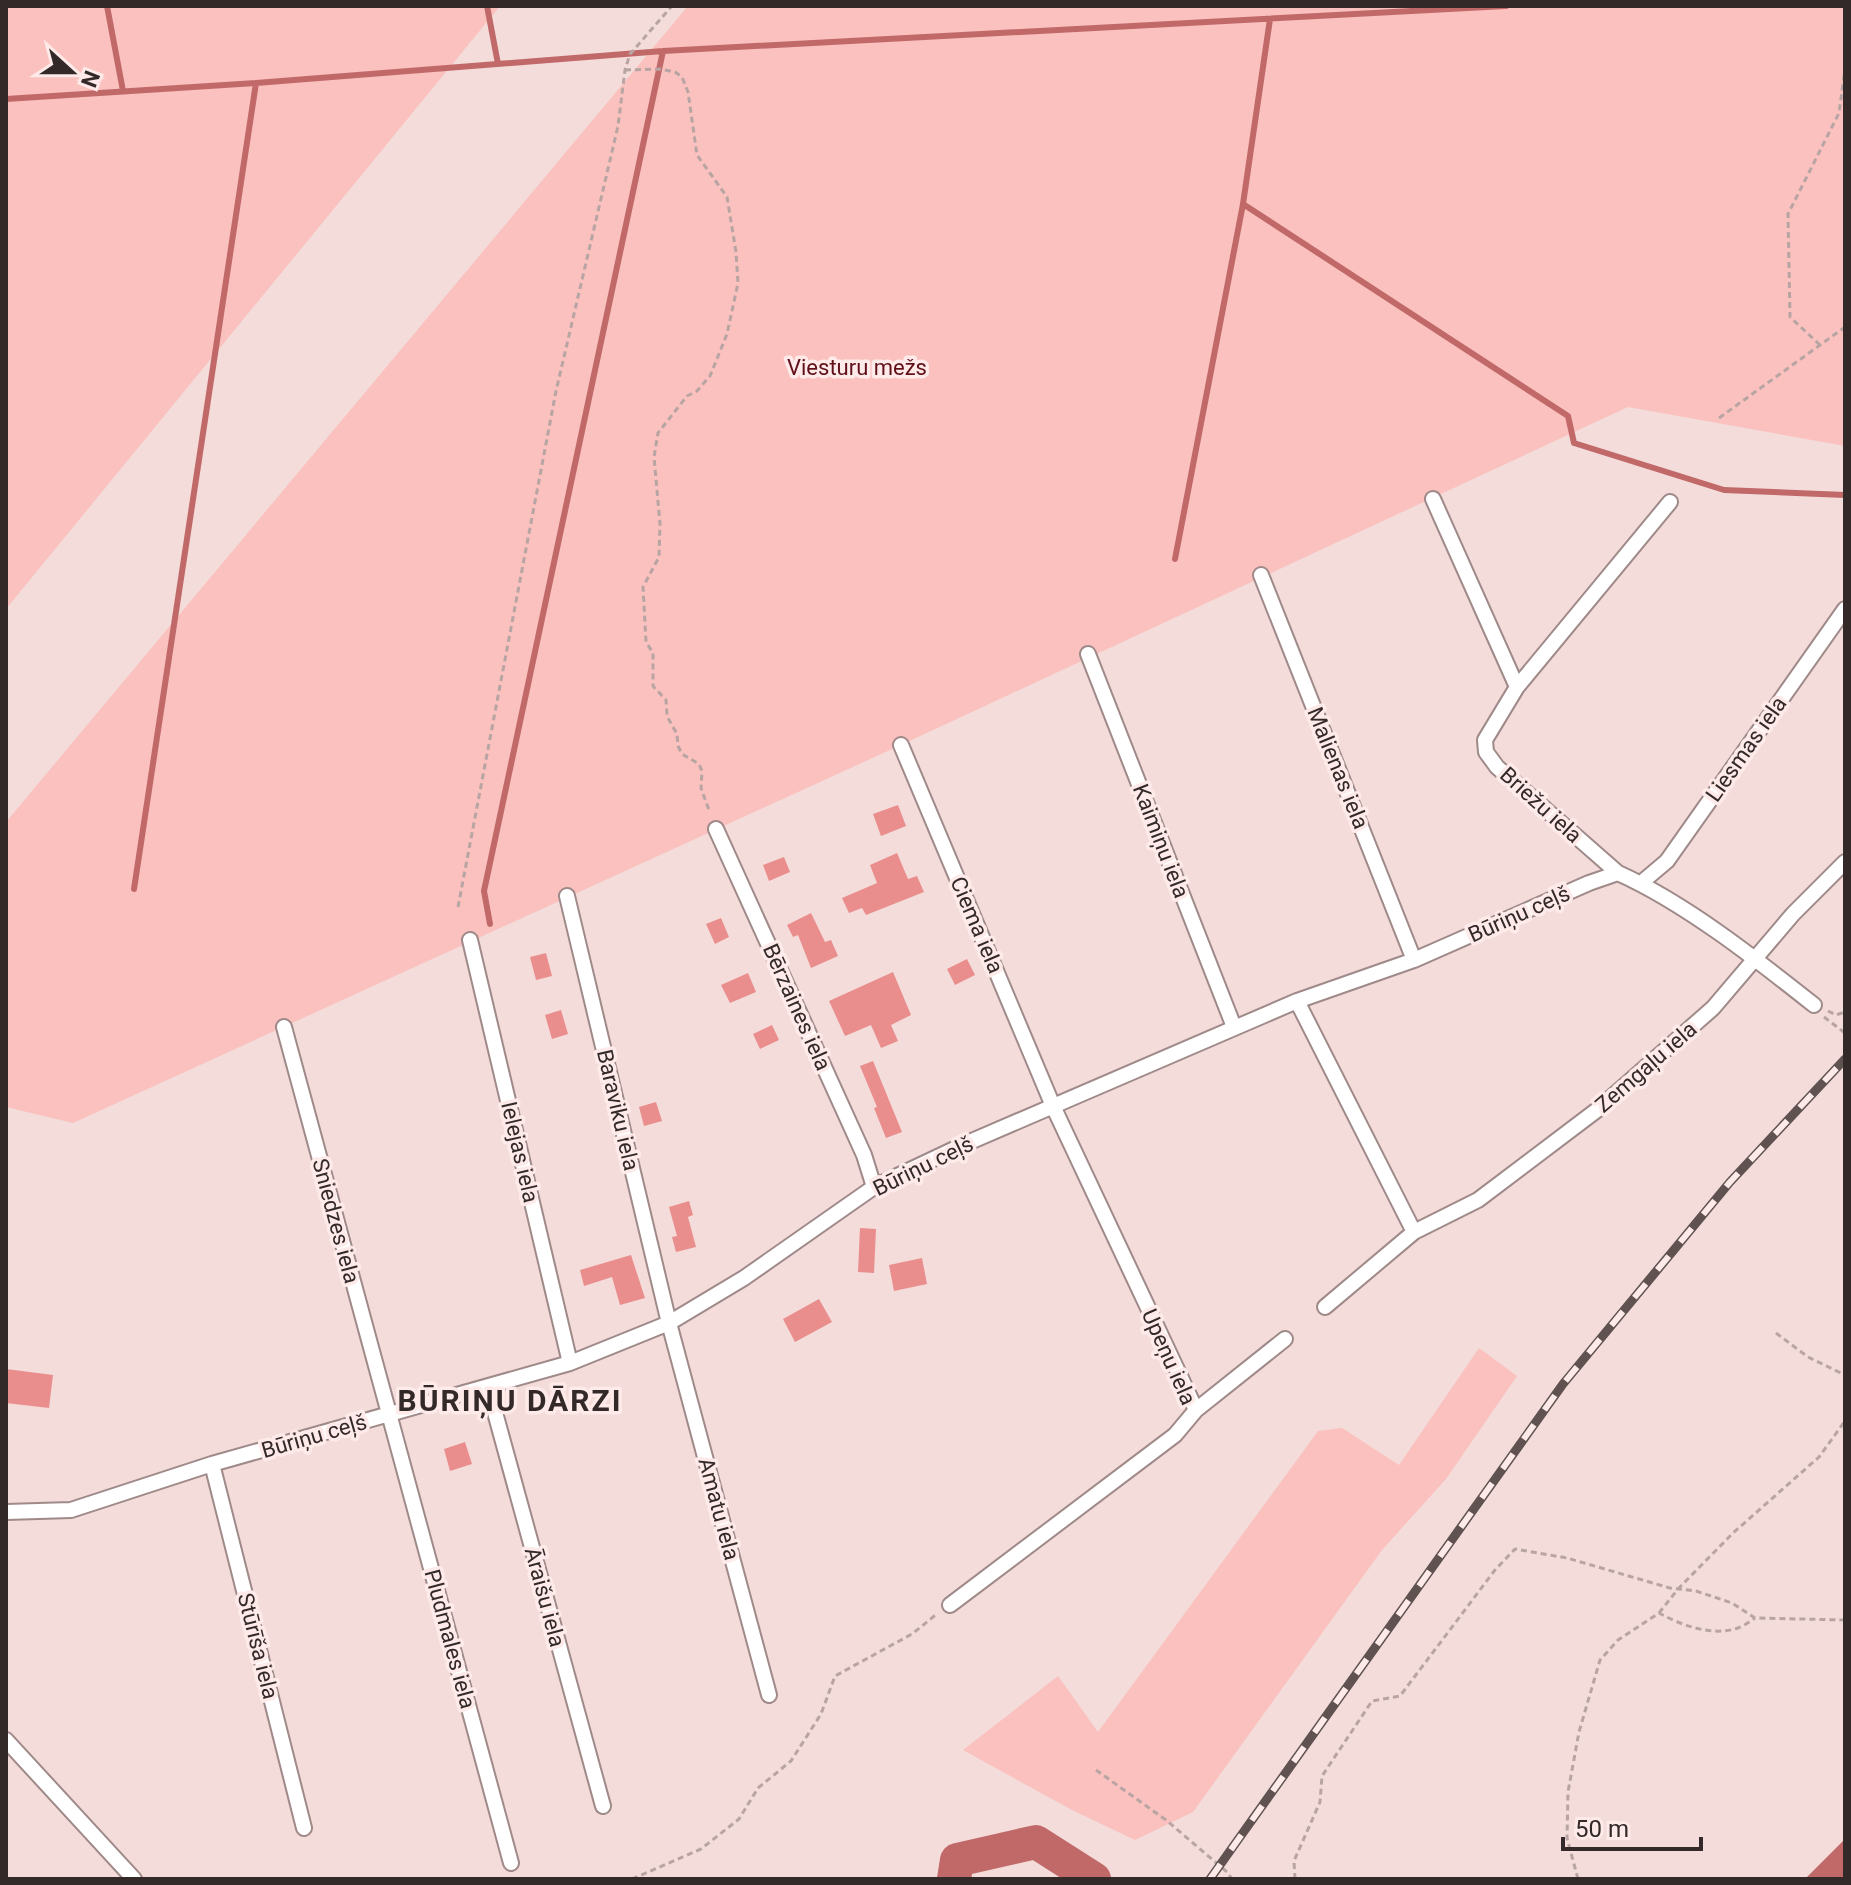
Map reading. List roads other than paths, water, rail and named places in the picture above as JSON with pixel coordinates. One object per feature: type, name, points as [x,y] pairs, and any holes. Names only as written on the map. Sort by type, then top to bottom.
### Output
[{"type":"street","points":[[1433,499],[1517,687]]},
{"type":"street","name":"Briežu iela","points":[[1618,873],[1497,767],[1486,752],[1485,740],[1517,687],[1670,502]]},
{"type":"street","name":"Malienas iela","points":[[1261,575],[1414,960]]},
{"type":"street","name":"Liesmas iela","points":[[1641,883],[1667,861],[1845,609]]},
{"type":"street","name":"Kaimiņu iela","points":[[1088,654],[1234,1027]]},
{"type":"street","name":"Ciema iela","points":[[901,745],[1053,1106]]},
{"type":"street","name":"Bērzaines iela","points":[[716,829],[864,1155],[874,1187]]},
{"type":"street","name":"Zemgaļu iela","points":[[1325,1307],[1414,1232],[1478,1200],[1597,1110],[1713,1008],[1793,914],[1845,862]]},
{"type":"street","points":[[1618,873],[1641,883],[1757,959],[1814,1005]]},
{"type":"street","name":"Būriņu ceļš","points":[[6,1512],[71,1510],[212,1464],[570,1363],[669,1323],[744,1278],[874,1187],[1234,1027],[1414,960],[1618,873]]},
{"type":"street","name":"Baraviku iela","points":[[567,896],[669,1323]]},
{"type":"street","name":"Ielejas iela","points":[[470,940],[570,1363]]},
{"type":"street","points":[[1297,1001],[1414,1232]]},
{"type":"street","name":"Sniedzes iela","points":[[284,1027],[389,1415]]},
{"type":"street","name":"Upeņu iela","points":[[950,1605],[1175,1435],[1196,1410],[1053,1106]]},
{"type":"street","name":"Amatu iela","points":[[669,1323],[769,1695]]},
{"type":"street","points":[[1196,1410],[1285,1339]]},
{"type":"street","name":"Āraišu iela","points":[[488,1387],[603,1806]]},
{"type":"street","name":"Pludmales iela","points":[[389,1415],[511,1863]]},
{"type":"street","name":"Stūrīša iela","points":[[212,1464],[304,1828]]},
{"type":"street","points":[[6,1740],[134,1879]]},
{"type":"waterway","points":[[107,6],[123,91]]},
{"type":"waterway","points":[[487,6],[498,64]]},
{"type":"waterway","points":[[6,99],[663,51],[1506,6]]},
{"type":"waterway","points":[[1175,559],[1243,204],[1270,19]]},
{"type":"waterway","points":[[490,924],[484,891],[663,51]]},
{"type":"waterway","points":[[134,889],[256,83]]},
{"type":"waterway","points":[[1243,204],[1568,416],[1574,443],[1724,490],[1845,495]]},
{"type":"waterway","points":[[954,1879],[957,1860],[1036,1842],[1094,1879]]},
{"type":"railway","points":[[1210,1879],[1563,1384],[1730,1182],[1845,1059]]},
{"type":"district","name":"BŪRIŅU DĀRZI","points":[[510,1400]]},
{"type":"park label","name":"Viesturu mežs","points":[[857,367]]}]
